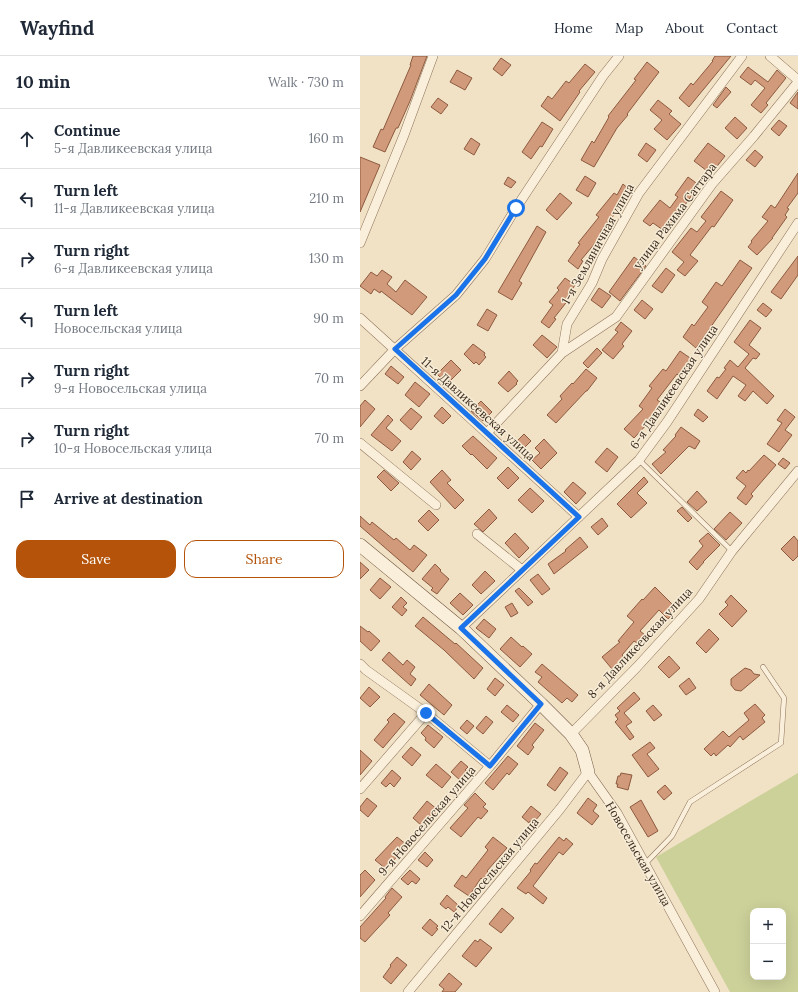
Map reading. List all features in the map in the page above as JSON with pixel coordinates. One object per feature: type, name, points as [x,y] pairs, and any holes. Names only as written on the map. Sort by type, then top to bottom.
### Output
[{"type":"street","points":[[360,243],[404,135],[433,56]]},
{"type":"street","points":[[360,386],[395,349],[456,295],[485,259],[533,183],[604,76],[619,56]]},
{"type":"street","name":"1-я Земляничная улица","points":[[562,353],[567,324],[592,283],[602,259],[639,193],[742,56]]},
{"type":"street","points":[[770,56],[798,81]]},
{"type":"street","name":"улица Рахима Саттара","points":[[487,434],[562,353],[616,318],[712,184],[754,136],[798,81]]},
{"type":"street","name":"6-я Давликеевская улица","points":[[461,628],[639,460],[667,422],[798,223]]},
{"type":"street","name":"11-я Давликеевская улица","points":[[360,318],[579,517]]},
{"type":"street","points":[[360,443],[436,505]]},
{"type":"street","name":"8-я Давликеевская улица","points":[[571,734],[699,599],[732,551],[798,471]]},
{"type":"street","points":[[477,534],[522,570]]},
{"type":"street","name":"Новосельская улица","points":[[361,548],[461,628],[571,734],[582,750],[588,772],[617,813],[716,992]]},
{"type":"street","points":[[362,670],[426,713],[490,766]]},
{"type":"street","name":"9-я Новосельская улица","points":[[360,916],[490,766],[541,704]]},
{"type":"street","points":[[360,789],[426,713]]},
{"type":"street","name":"12-я Новосельская улица","points":[[408,992],[560,809],[588,772]]},
{"type":"lane","points":[[639,460],[732,551]]},
{"type":"lane","points":[[645,864],[672,836],[690,802],[781,743],[784,698],[763,667]]},
{"type":"green space","points":[[798,773],[798,992],[730,992],[656,857]]},
{"type":"building","points":[[413,56],[427,56],[410,101],[385,152],[373,147],[381,129],[383,130],[411,65]]},
{"type":"building","points":[[715,56],[731,56],[689,107],[679,98],[691,83],[693,85],[713,61]]},
{"type":"building","points":[[501,58],[511,65],[502,76],[493,69]]},
{"type":"building","points":[[647,62],[659,72],[617,128],[594,167],[581,160],[592,141],[594,143],[609,117],[608,116],[636,80],[634,79]]},
{"type":"building","points":[[585,64],[595,72],[579,91],[580,92],[560,121],[541,106],[548,96],[552,99],[566,81],[569,83]]},
{"type":"building","points":[[748,67],[768,82],[777,70],[786,78],[766,103],[768,105],[761,113],[751,105],[765,88],[755,80],[751,85],[740,77]]},
{"type":"building","points":[[457,70],[472,78],[465,90],[450,82]]},
{"type":"building","points":[[726,87],[731,92],[717,108],[713,105]]},
{"type":"building","points":[[798,92],[798,109],[790,103]]},
{"type":"building","points":[[438,98],[448,105],[441,114],[431,107]]},
{"type":"building","points":[[658,100],[672,111],[669,114],[681,124],[667,140],[654,129],[662,120],[650,110]]},
{"type":"building","points":[[735,117],[747,128],[737,139],[725,128]]},
{"type":"building","points":[[779,120],[787,126],[779,136],[771,129]]},
{"type":"building","points":[[542,122],[553,129],[542,147],[540,146],[531,159],[522,152]]},
{"type":"building","points":[[471,138],[480,144],[474,155],[464,149]]},
{"type":"building","points":[[646,143],[656,150],[647,162],[638,155]]},
{"type":"building","points":[[708,143],[725,156],[711,174],[694,161]]},
{"type":"building","points":[[755,150],[763,157],[755,167],[746,160]]},
{"type":"building","points":[[360,157],[380,165],[360,212]]},
{"type":"building","points":[[798,173],[798,193],[787,208],[789,209],[785,215],[787,217],[773,238],[757,255],[748,247],[752,242],[751,241],[768,221],[762,217],[771,205],[775,208]]},
{"type":"building","points":[[585,176],[596,183],[588,197],[576,190]]},
{"type":"building","points":[[508,177],[516,182],[511,188],[504,184]]},
{"type":"building","points":[[688,177],[699,185],[666,232],[653,223],[650,226],[643,221],[660,200],[670,208],[678,197],[675,195]]},
{"type":"building","points":[[623,184],[631,191],[600,232],[603,234],[581,260],[583,261],[578,269],[568,261],[580,244],[578,243],[599,217],[596,215],[614,193],[617,195]]},
{"type":"building","points":[[721,191],[733,200],[714,227],[712,226],[690,255],[698,261],[685,276],[677,270],[684,262],[672,252],[691,228],[697,232],[706,221],[701,217]]},
{"type":"building","points":[[560,193],[572,203],[557,220],[546,210]]},
{"type":"building","points":[[537,226],[546,232],[519,281],[522,283],[512,300],[498,292]]},
{"type":"building","points":[[798,256],[798,275],[781,299],[771,292]]},
{"type":"building","points":[[634,257],[646,266],[620,301],[609,292]]},
{"type":"building","points":[[740,260],[752,268],[696,348],[683,337],[692,324],[694,326],[708,307],[702,302],[716,282],[722,286]]},
{"type":"building","points":[[666,268],[675,275],[662,293],[652,286]]},
{"type":"building","points":[[382,270],[392,277],[387,284],[396,292],[405,280],[427,297],[412,315],[381,291],[380,293],[374,289],[371,294],[360,286],[371,272],[377,276]]},
{"type":"building","points":[[565,278],[575,285],[567,297],[569,299],[554,318],[556,319],[549,328],[541,322],[553,305],[549,302],[559,290],[557,288]]},
{"type":"building","points":[[599,288],[611,296],[602,308],[591,300]]},
{"type":"building","points":[[642,300],[653,309],[645,319],[634,310]]},
{"type":"building","points":[[763,303],[772,310],[766,317],[757,310]]},
{"type":"building","points":[[487,309],[497,315],[488,331],[477,325]]},
{"type":"building","points":[[750,320],[761,328],[749,345],[760,354],[756,359],[753,358],[745,368],[774,396],[767,404],[753,391],[745,401],[738,396],[746,385],[733,376],[717,399],[707,391],[717,377],[719,378],[726,369],[724,368],[730,360],[738,367],[749,354],[734,342]]},
{"type":"building","points":[[621,322],[632,331],[622,344],[624,346],[613,359],[602,350],[618,332],[615,330]]},
{"type":"building","points":[[542,335],[557,347],[547,358],[533,345]]},
{"type":"building","points":[[473,344],[485,353],[484,355],[486,357],[479,365],[476,362],[474,364],[464,354]]},
{"type":"building","points":[[597,348],[602,353],[588,368],[583,363]]},
{"type":"building","points":[[680,351],[693,360],[681,377],[677,374],[657,400],[662,403],[648,421],[649,422],[634,438],[624,429],[643,409],[639,406],[652,388],[649,386],[663,369],[666,371]]},
{"type":"building","points":[[451,360],[461,370],[447,384],[437,374]]},
{"type":"building","points":[[391,366],[404,377],[398,384],[385,374]]},
{"type":"building","points":[[586,369],[597,378],[587,391],[556,423],[547,415],[562,399],[560,396]]},
{"type":"building","points":[[509,371],[518,381],[516,383],[517,384],[508,392],[498,383]]},
{"type":"building","points":[[415,382],[430,394],[419,407],[405,395]]},
{"type":"building","points":[[365,400],[375,409],[360,427],[360,406]]},
{"type":"building","points":[[481,401],[492,412],[483,421],[471,411]]},
{"type":"building","points":[[442,407],[451,416],[443,424],[434,416]]},
{"type":"building","points":[[411,408],[422,417],[411,430],[400,420]]},
{"type":"building","points":[[698,409],[708,417],[703,422],[694,415]]},
{"type":"building","points":[[785,409],[795,417],[785,430],[792,435],[779,452],[767,444],[782,423],[777,420]]},
{"type":"building","points":[[388,415],[393,420],[386,428],[401,441],[392,451],[371,435]]},
{"type":"building","points":[[681,427],[700,441],[695,449],[689,446],[661,474],[652,464],[666,452],[663,450],[676,436],[675,435]]},
{"type":"building","points":[[524,434],[531,441],[522,450],[515,443]]},
{"type":"building","points":[[473,436],[497,458],[487,469],[462,446]]},
{"type":"building","points":[[544,439],[557,453],[541,469],[532,460],[540,453],[535,448]]},
{"type":"building","points":[[607,448],[618,457],[607,472],[595,462]]},
{"type":"building","points":[[412,451],[421,459],[411,470],[403,462]]},
{"type":"building","points":[[764,455],[776,465],[751,494],[753,496],[746,505],[737,498],[746,486],[736,478],[743,470],[746,473],[748,470],[749,471]]},
{"type":"building","points":[[783,458],[790,463],[785,469],[778,464]]},
{"type":"building","points":[[508,467],[519,478],[508,489],[497,478]]},
{"type":"building","points":[[384,470],[399,483],[391,491],[377,477]]},
{"type":"building","points":[[442,470],[451,480],[447,483],[464,500],[455,509],[430,482]]},
{"type":"building","points":[[644,477],[648,482],[637,493],[647,503],[631,518],[617,504]]},
{"type":"building","points":[[573,482],[586,493],[576,504],[564,492]]},
{"type":"building","points":[[530,488],[544,501],[532,513],[518,500]]},
{"type":"building","points":[[697,491],[707,502],[697,511],[687,502]]},
{"type":"building","points":[[682,507],[692,518],[688,522],[677,511]]},
{"type":"building","points":[[489,509],[497,518],[483,532],[474,524]]},
{"type":"building","points":[[429,510],[439,520],[428,531],[418,521]]},
{"type":"building","points":[[730,512],[742,523],[726,540],[714,529]]},
{"type":"building","points":[[360,516],[370,525],[372,522],[394,540],[396,538],[410,550],[414,545],[427,555],[413,572],[360,526]]},
{"type":"building","points":[[602,518],[608,526],[598,535],[591,527]]},
{"type":"building","points":[[515,533],[529,548],[519,558],[505,543]]},
{"type":"building","points":[[708,533],[720,545],[697,570],[689,562],[703,546],[699,541]]},
{"type":"building","points":[[794,536],[798,541],[798,556],[793,561],[781,549]]},
{"type":"building","points":[[580,537],[588,547],[554,574],[548,564],[566,551],[565,550]]},
{"type":"building","points":[[360,562],[369,570],[360,579]]},
{"type":"building","points":[[435,564],[449,579],[437,594],[431,590],[433,588],[422,579]]},
{"type":"building","points":[[485,571],[495,581],[481,594],[472,585]]},
{"type":"building","points":[[538,574],[550,589],[542,595],[530,580]]},
{"type":"building","points":[[380,578],[391,587],[380,599],[370,590]]},
{"type":"building","points":[[655,587],[677,609],[668,619],[659,610],[640,631],[645,635],[637,643],[634,641],[622,655],[625,659],[612,669],[602,657],[620,642],[618,641],[634,622],[627,616]]},
{"type":"building","points":[[519,588],[533,602],[528,606],[515,591]]},
{"type":"building","points":[[460,593],[473,605],[463,615],[450,603]]},
{"type":"building","points":[[731,595],[747,611],[732,627],[719,614],[728,605],[725,602]]},
{"type":"building","points":[[401,597],[407,603],[403,607],[407,610],[402,616],[392,607]]},
{"type":"building","points":[[512,603],[518,613],[511,617],[505,607]]},
{"type":"building","points":[[423,617],[455,644],[456,643],[483,668],[474,679],[444,650],[415,626]]},
{"type":"building","points":[[484,619],[496,629],[489,638],[476,628]]},
{"type":"building","points":[[360,626],[368,632],[369,631],[380,641],[371,651],[360,641]]},
{"type":"building","points":[[709,629],[719,639],[706,653],[696,643]]},
{"type":"building","points":[[511,637],[532,654],[520,667],[500,649]]},
{"type":"building","points":[[389,652],[403,665],[407,660],[415,667],[410,674],[416,679],[411,686],[382,660]]},
{"type":"building","points":[[669,656],[680,668],[669,678],[658,667]]},
{"type":"building","points":[[542,664],[578,695],[572,702],[567,698],[562,703],[538,682],[542,677],[535,672]]},
{"type":"building","points":[[745,668],[751,670],[754,674],[760,675],[741,691],[735,690],[731,685],[731,679]]},
{"type":"building","points":[[495,678],[504,685],[495,696],[487,689]]},
{"type":"building","points":[[689,678],[696,688],[686,695],[679,686]]},
{"type":"building","points":[[429,684],[452,705],[444,715],[420,695]]},
{"type":"building","points":[[369,687],[380,697],[370,707],[360,698]]},
{"type":"building","points":[[634,692],[640,699],[624,713],[632,722],[626,726],[634,737],[630,740],[615,722],[618,719],[615,715],[620,711],[617,708]]},
{"type":"building","points":[[755,704],[765,715],[762,718],[765,722],[743,740],[740,736],[730,747],[728,745],[716,756],[714,753],[711,756],[704,749],[723,731],[729,737],[749,720],[744,713]]},
{"type":"building","points":[[507,705],[519,715],[513,722],[501,712]]},
{"type":"building","points":[[653,705],[662,715],[654,721],[646,711]]},
{"type":"building","points":[[394,713],[405,722],[383,748],[374,740],[389,722],[387,720]]},
{"type":"building","points":[[486,716],[493,722],[483,734],[476,728]]},
{"type":"building","points":[[467,720],[474,726],[467,734],[460,728]]},
{"type":"building","points":[[535,723],[544,730],[532,745],[534,747],[528,755],[517,746]]},
{"type":"building","points":[[428,725],[443,737],[434,748],[425,740],[426,738],[421,733]]},
{"type":"building","points":[[650,742],[655,748],[647,754],[659,769],[648,777],[632,755]]},
{"type":"building","points":[[411,747],[421,755],[412,766],[402,757]]},
{"type":"building","points":[[360,750],[372,761],[360,775]]},
{"type":"building","points":[[508,756],[518,764],[509,775],[507,773],[493,790],[485,783]]},
{"type":"building","points":[[461,761],[468,767],[465,770],[469,773],[462,782],[451,772]]},
{"type":"building","points":[[436,764],[451,777],[442,788],[426,775]]},
{"type":"building","points":[[560,767],[568,773],[555,791],[547,785]]},
{"type":"building","points":[[392,770],[401,778],[394,787],[390,783],[386,787],[381,783]]},
{"type":"building","points":[[621,773],[632,775],[628,790],[617,787],[618,784],[616,784],[618,776],[620,776]]},
{"type":"building","points":[[665,785],[672,793],[664,800],[657,792]]},
{"type":"building","points":[[475,793],[486,804],[483,807],[488,811],[481,819],[478,817],[461,837],[450,828],[468,808],[464,805]]},
{"type":"building","points":[[367,798],[377,806],[368,817],[360,810],[360,807]]},
{"type":"building","points":[[588,798],[597,805],[593,811],[599,816],[592,825],[577,813]]},
{"type":"building","points":[[641,800],[658,831],[648,837],[630,807]]},
{"type":"building","points":[[427,801],[438,810],[425,826],[423,824],[422,826],[413,818]]},
{"type":"building","points":[[531,806],[541,814],[533,823],[530,821],[529,823],[522,817]]},
{"type":"building","points":[[397,837],[407,845],[386,869],[375,860]]},
{"type":"building","points":[[493,837],[507,848],[487,871],[491,875],[485,882],[481,878],[469,896],[454,886],[462,875],[466,878],[488,850],[485,847]]},
{"type":"building","points":[[559,837],[564,841],[566,838],[573,844],[563,855],[559,852],[533,886],[547,898],[543,904],[528,892],[526,894],[517,888],[531,871],[530,870],[535,863],[537,864]]},
{"type":"building","points":[[425,852],[433,860],[427,867],[418,860]]},
{"type":"building","points":[[365,870],[375,880],[360,897],[360,875]]},
{"type":"building","points":[[410,870],[420,879],[416,884],[412,881],[408,885],[401,879]]},
{"type":"building","points":[[392,888],[402,897],[388,913],[390,915],[365,942],[360,938],[360,927],[386,898],[385,897]]},
{"type":"building","points":[[447,895],[459,906],[454,912],[448,907],[446,909],[440,904]]},
{"type":"building","points":[[502,908],[514,918],[501,933],[489,924]]},
{"type":"building","points":[[430,919],[438,926],[436,928],[438,929],[432,936],[422,928]]},
{"type":"building","points":[[480,939],[492,948],[476,967],[462,956],[475,940],[478,942]]},
{"type":"building","points":[[397,957],[407,965],[391,984],[383,977]]},
{"type":"building","points":[[449,973],[462,984],[455,992],[442,992],[444,989],[439,985]]},
{"type":"route","points":[[426,713],[490,766],[541,704],[461,628],[579,517],[395,349],[456,295],[485,259],[516,208]]}]
